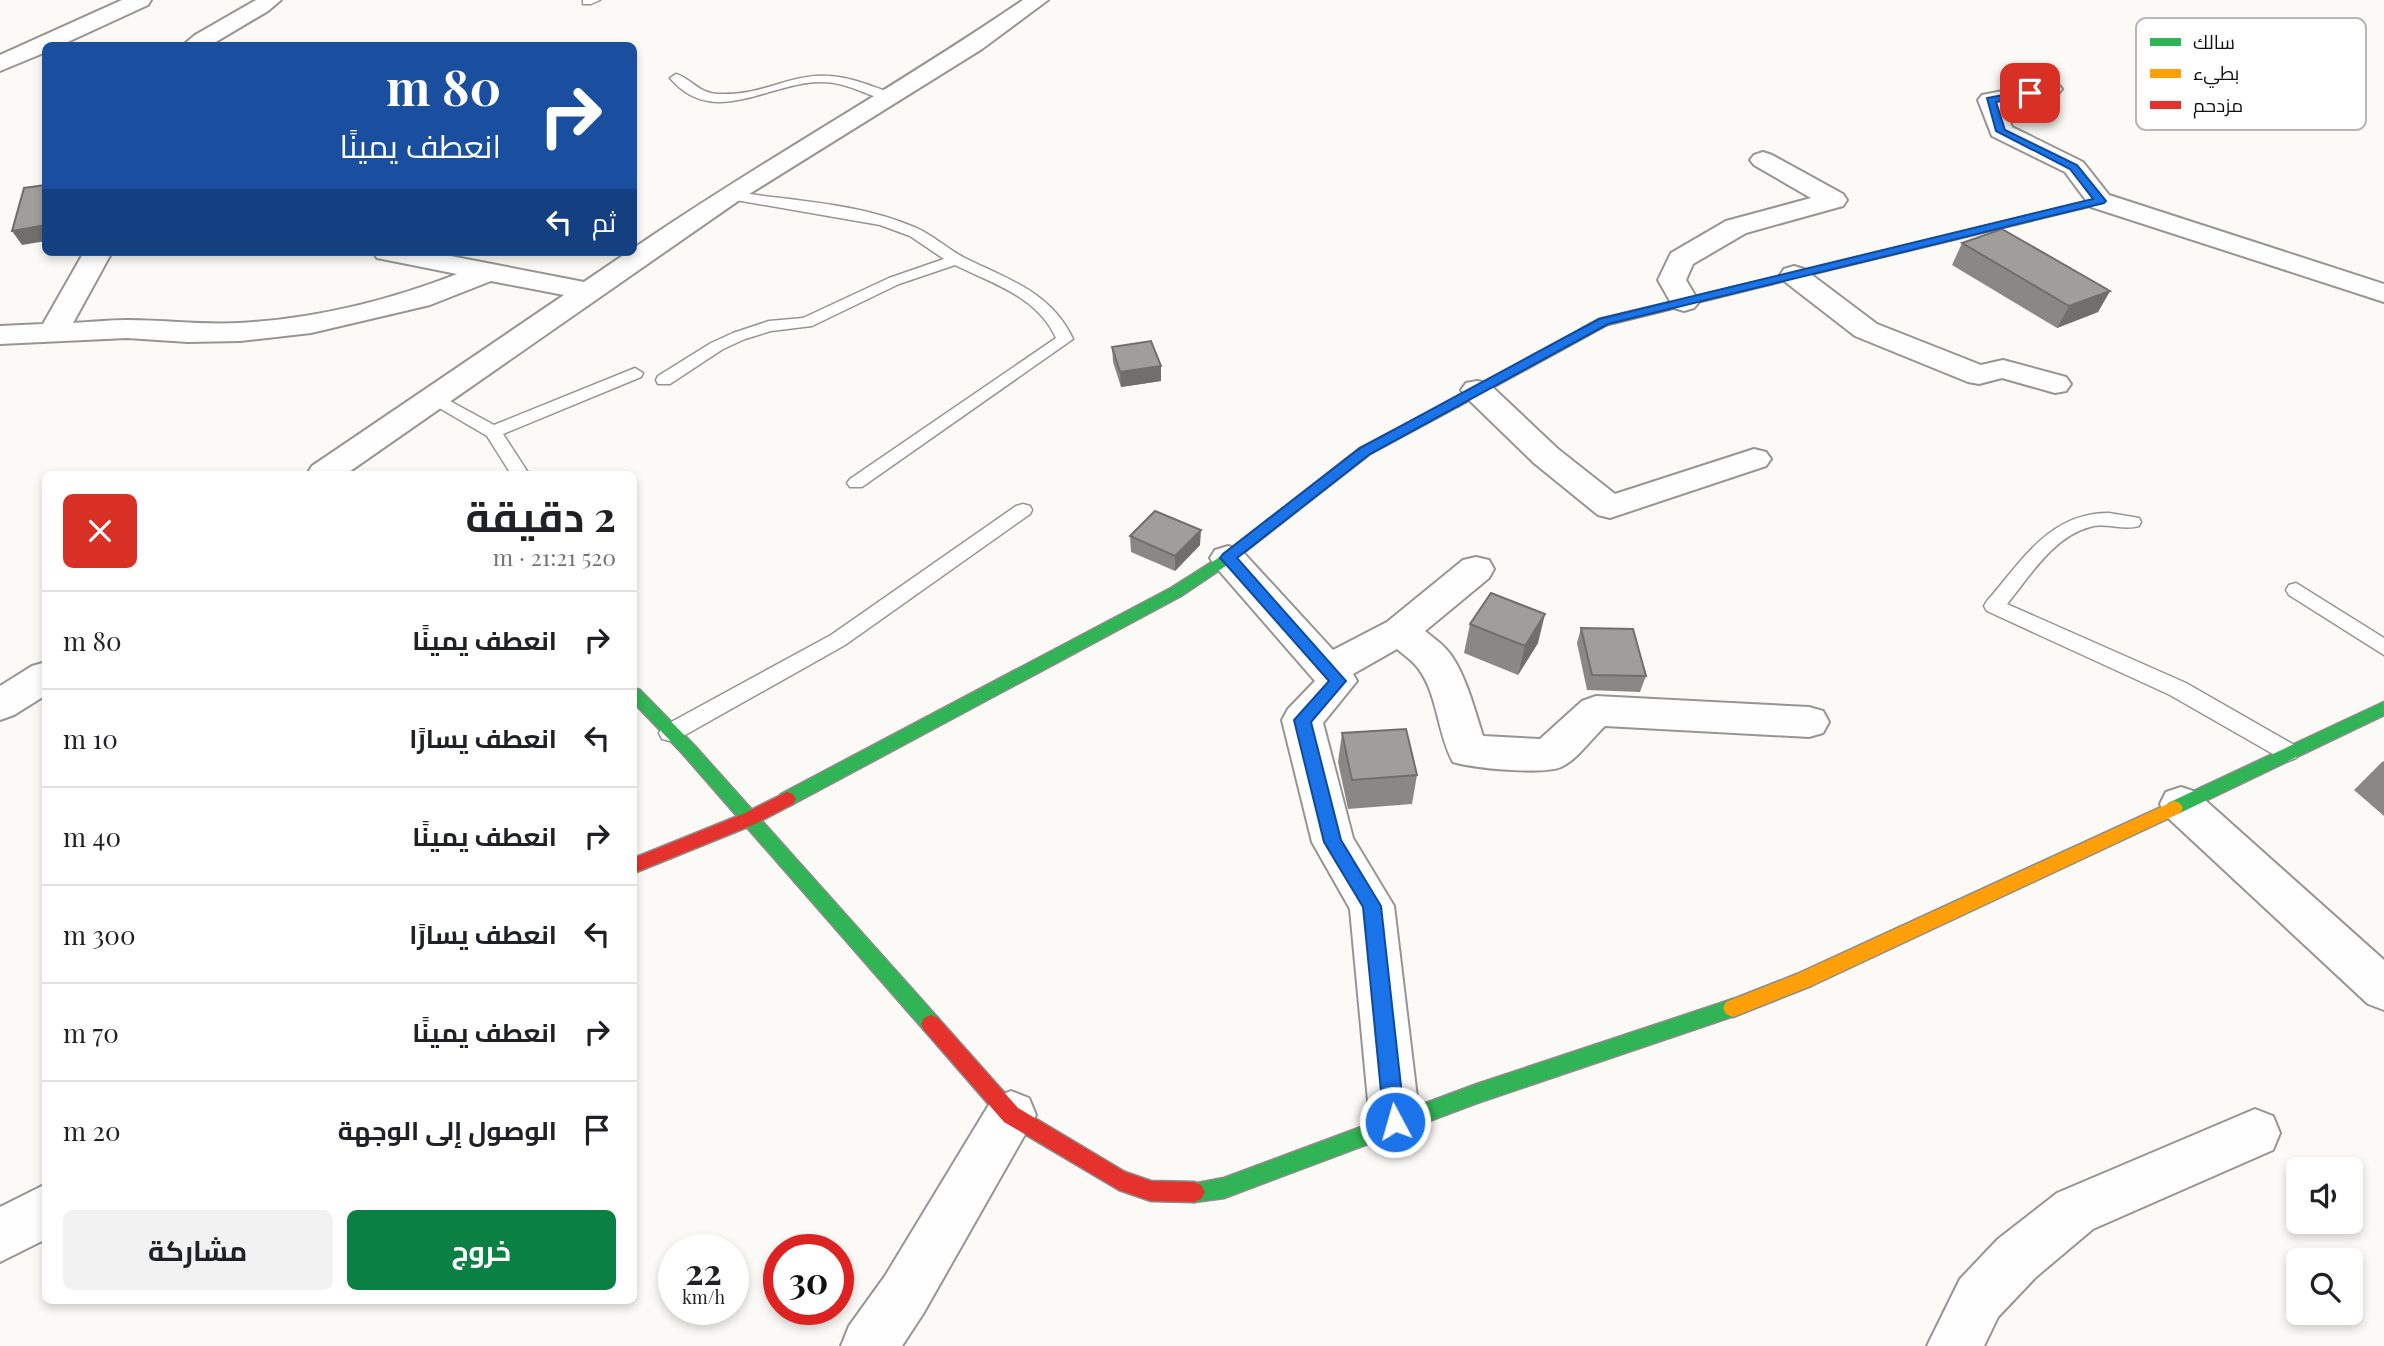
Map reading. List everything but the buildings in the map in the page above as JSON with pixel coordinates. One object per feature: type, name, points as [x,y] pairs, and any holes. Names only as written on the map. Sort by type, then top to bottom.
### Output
[{"type":"street","points":[[48,42],[140,0]]},
{"type":"street","points":[[199,42],[218,29],[248,16],[270,0]]},
{"type":"street","points":[[328,471],[729,195],[1012,20],[1037,0]]},
{"type":"street","points":[[0,64],[42,45]]},
{"type":"street","points":[[2050,89],[1990,100],[2001,131],[2074,167],[2100,201]]},
{"type":"street","points":[[1684,302],[1672,280],[1681,259],[1736,227],[1834,200],[1763,160]]},
{"type":"street","points":[[637,865],[750,819],[1176,592],[1228,558],[1365,451],[1603,322],[2100,201],[2384,293]]},
{"type":"street","points":[[54,331],[95,256]]},
{"type":"street","points":[[409,256],[588,291]]},
{"type":"street","points":[[0,335],[127,329],[204,333],[312,324],[420,299],[490,271]]},
{"type":"street","points":[[1794,275],[1866,330],[1979,375],[2003,369],[2054,384]]},
{"type":"street","points":[[1477,390],[1546,456],[1610,507],[1754,459]]},
{"type":"street","points":[[1228,558],[1338,681],[1302,720],[1332,842],[1372,906],[1395,1122]]},
{"type":"street","points":[[1328,670],[1400,631],[1476,569]]},
{"type":"street","points":[[1400,631],[1434,660],[1451,697],[1467,751],[1549,755],[1596,711],[1809,722]]},
{"type":"street","points":[[0,705],[42,679]]},
{"type":"street","points":[[637,697],[688,749],[1011,1115],[1119,1180],[1151,1191],[1187,1193],[1224,1188],[1395,1122],[1578,1057],[1740,1006],[1804,980],[2384,708]]},
{"type":"street","points":[[2181,804],[2384,989]]},
{"type":"street","points":[[869,1346],[904,1296],[1011,1115]]},
{"type":"street","points":[[1955,1346],[1979,1298],[2017,1258],[2076,1211],[2255,1133]]},
{"type":"street","points":[[0,1236],[42,1212]]},
{"type":"lane","points":[[676,78],[696,94],[714,98],[738,96],[817,78],[843,81],[889,97]]},
{"type":"lane","points":[[729,195],[885,222],[928,239],[955,260],[989,274],[1034,300],[1061,326],[1065,339],[856,483]]},
{"type":"lane","points":[[664,380],[717,346],[739,336],[768,326],[806,323],[894,281],[955,260]]},
{"type":"lane","points":[[493,432],[635,373]]},
{"type":"lane","points":[[433,399],[493,432],[518,471]]},
{"type":"lane","points":[[670,733],[838,640],[1023,510]]},
{"type":"lane","points":[[2132,522],[2098,518],[2084,520],[2052,538],[1994,606],[2178,689],[2288,752]]},
{"type":"lane","points":[[2296,590],[2384,648]]},
{"type":"traffic: fast","points":[[1768,282],[2100,201]]},
{"type":"traffic: fast","points":[[787,799],[1176,592],[1228,558],[1365,451],[1454,403]]},
{"type":"traffic: fast","points":[[637,697],[688,749],[931,1024]]},
{"type":"traffic: fast","points":[[2174,808],[2384,708]]},
{"type":"traffic: fast","points":[[1194,1192],[1224,1188],[1477,1094],[1733,1008]]},
{"type":"traffic: slow","points":[[1454,403],[1603,322],[1768,282]]},
{"type":"traffic: slow","points":[[1733,1008],[1804,980],[2174,808]]},
{"type":"traffic: jam","points":[[637,865],[749,819],[787,799]]},
{"type":"traffic: jam","points":[[931,1024],[1011,1115],[1119,1180],[1151,1191],[1194,1192]]},
{"type":"route","points":[[1395,1122],[1372,906],[1332,842],[1302,720],[1338,681],[1228,558],[1365,451],[1603,322],[2100,201],[2074,167],[2001,131],[1990,100],[2030,93]]}]
